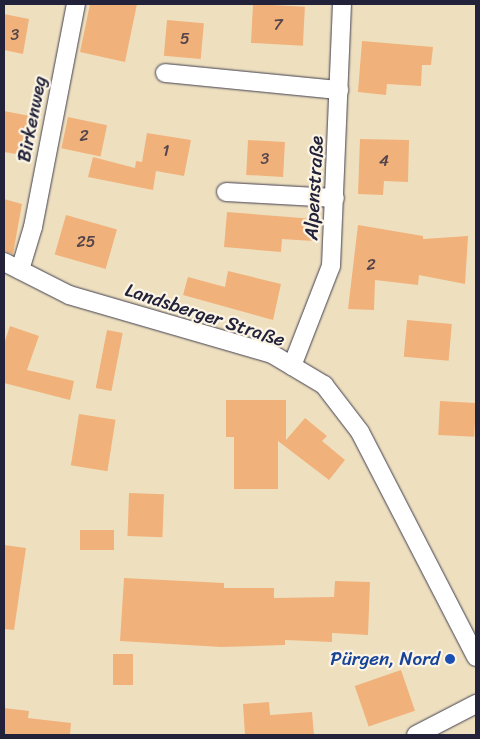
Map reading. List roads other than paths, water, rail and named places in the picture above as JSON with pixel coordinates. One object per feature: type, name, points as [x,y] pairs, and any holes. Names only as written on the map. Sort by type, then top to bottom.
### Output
[{"type":"street","name":"Birkenweg","points":[[20,270],[33,227],[76,4]]},
{"type":"street","name":"Alpenstraße","points":[[292,366],[331,266],[342,4]]},
{"type":"street","points":[[165,74],[339,90]]},
{"type":"street","points":[[226,192],[335,198]]},
{"type":"street","name":"Landsberger Straße","points":[[4,262],[69,295],[272,354],[324,385],[360,432],[476,657]]},
{"type":"street","points":[[416,735],[476,704]]},
{"type":"place","name":"Pürgen, Nord","points":[[450,659]]}]
